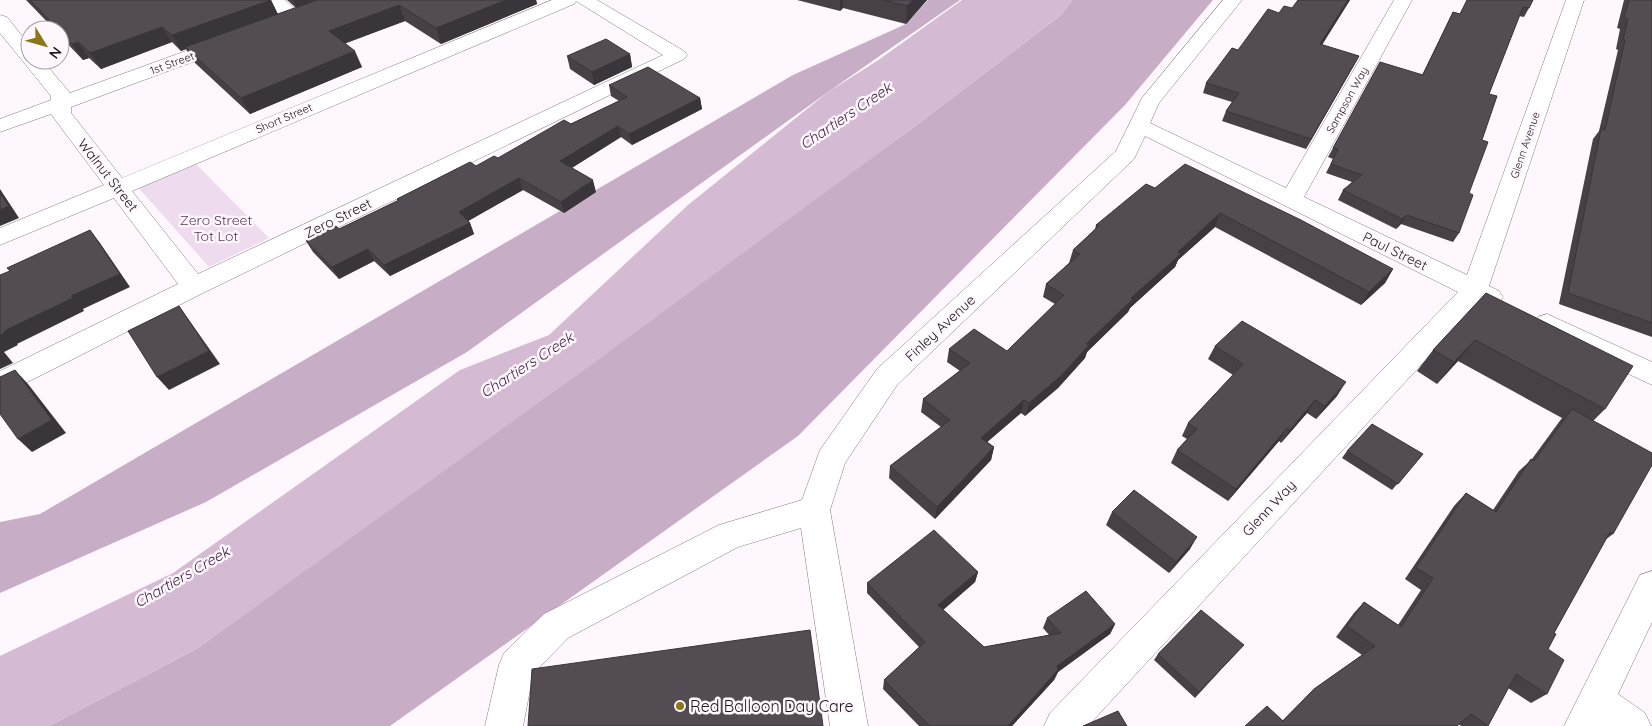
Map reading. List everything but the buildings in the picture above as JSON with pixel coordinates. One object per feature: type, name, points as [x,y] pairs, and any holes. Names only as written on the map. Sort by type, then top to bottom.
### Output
[{"type":"street","points":[[274,0],[303,15],[275,25]]},
{"type":"street","name":"Short Street","points":[[0,237],[568,0]]},
{"type":"street","name":"Zero Street","points":[[0,383],[194,287],[677,55],[584,0]]},
{"type":"street","name":"Finley Avenue","points":[[849,726],[814,510],[831,459],[888,377],[1126,154],[1149,102],[1233,0]]},
{"type":"street","name":"Sampson Way","points":[[1291,200],[1403,0]]},
{"type":"street","name":"Glenn Avenue","points":[[1475,290],[1575,0]]},
{"type":"street","name":"Walnut Street","points":[[0,21],[20,46]]},
{"type":"street","name":"1st Street","points":[[0,126],[239,38]]},
{"type":"street","name":"Walnut Street","points":[[40,70],[61,95],[60,114],[194,287]]},
{"type":"street","name":"Paul Street","points":[[1140,126],[1475,290],[1652,374]]},
{"type":"street","name":"Glenn Way","points":[[1063,726],[1475,290]]},
{"type":"street","points":[[504,726],[517,665],[556,626],[730,535],[814,510]]},
{"type":"street","points":[[1632,726],[1589,714],[1652,586]]},
{"type":"green space","name":"Zero Street Tot Lot","points":[[193,161],[269,238],[209,267],[136,185]]},
{"type":"shaded area","points":[[928,0],[960,0],[828,92],[467,352],[206,502],[0,593],[0,522],[40,514],[793,75],[906,24]]},
{"type":"shaded area","points":[[1072,0],[1213,0],[1125,105],[798,436],[390,726],[49,726],[198,648],[914,127],[1061,15]]},
{"type":"water","name":"Chartiers Creek","points":[[962,0],[1072,0],[1061,15],[914,127],[587,368],[198,648],[49,726],[0,726],[0,656],[173,573],[460,370],[549,335],[688,205],[828,92],[877,61]]},
{"type":"place","name":"Red Balloon Day Care","points":[[680,706]]}]
